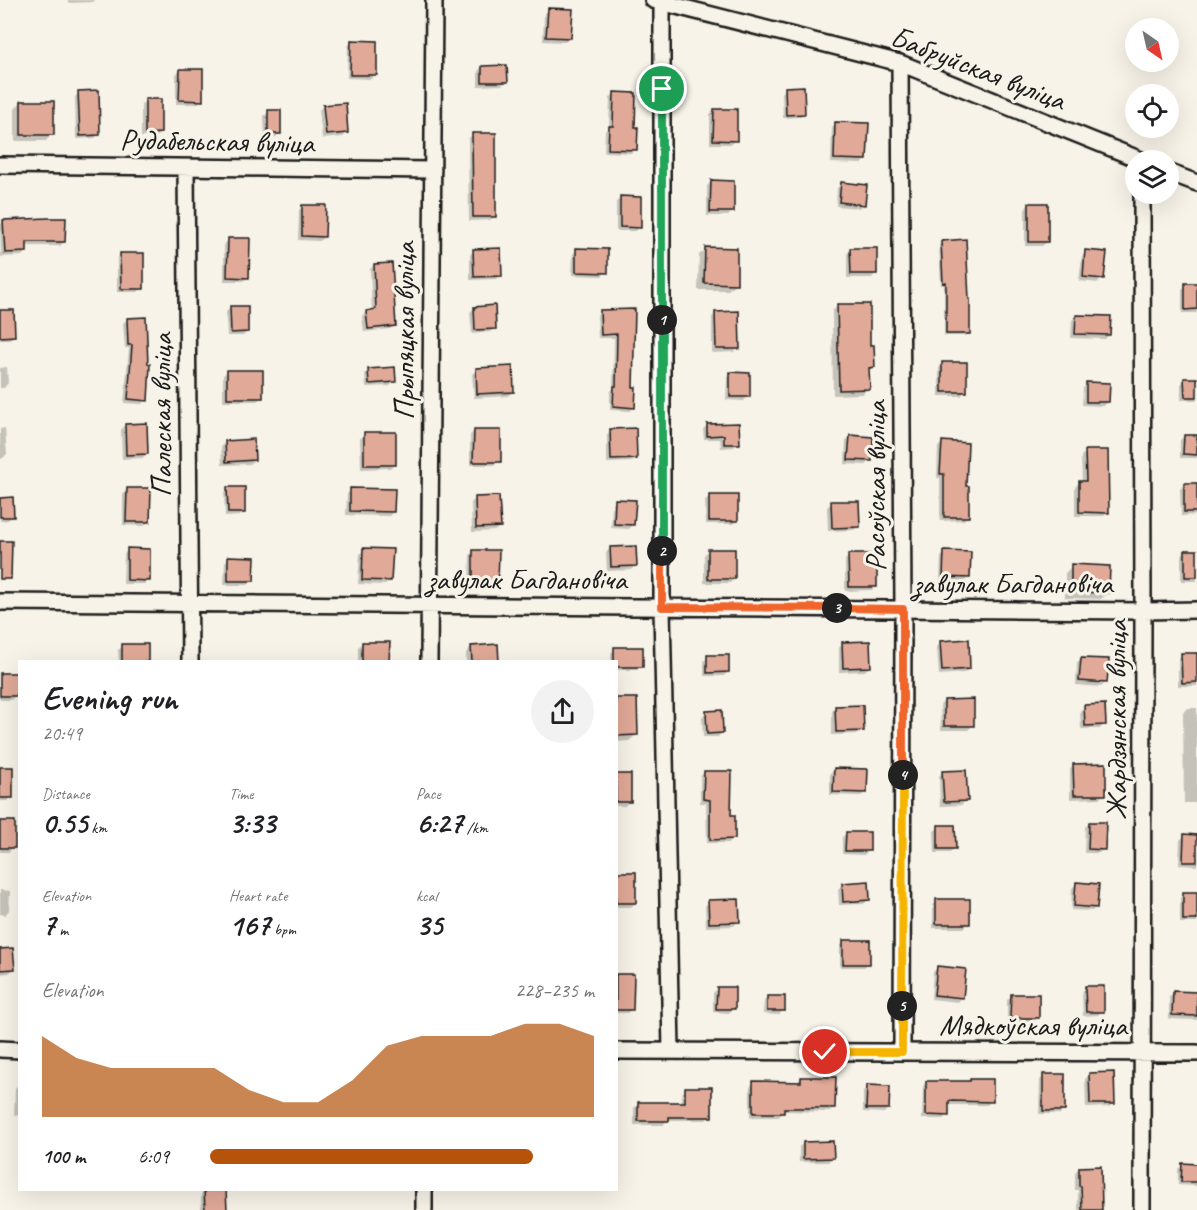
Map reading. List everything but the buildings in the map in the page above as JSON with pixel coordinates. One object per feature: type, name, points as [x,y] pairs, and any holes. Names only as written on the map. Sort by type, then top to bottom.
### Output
[{"type":"street","name":"Прыпяцкая вуліца","points":[[429,660],[434,0]]},
{"type":"street","name":"Бабруйская вуліца","points":[[657,1],[900,63],[1125,154]]},
{"type":"street","points":[[657,1],[662,607],[670,1051]]},
{"type":"street","name":"Расоўская вуліца","points":[[900,63],[903,609],[902,1052]]},
{"type":"street","name":"Рудабельская вуліца","points":[[0,165],[433,170]]},
{"type":"street","name":"Палеская вуліца","points":[[186,168],[190,660]]},
{"type":"street","points":[[1179,176],[1197,183]]},
{"type":"street","name":"Жардзянская вуліца","points":[[1142,204],[1142,1210]]},
{"type":"street","name":"завулак Багдановіча","points":[[0,602],[1197,610]]},
{"type":"street","points":[[0,1050],[18,1050]]},
{"type":"street","name":"Мядкоўская вуліца","points":[[618,1051],[1197,1053]]},
{"type":"street","points":[[424,1191],[424,1210]]},
{"type":"route","points":[[662,89],[662,607],[903,609],[902,1052],[825,1052]]}]
